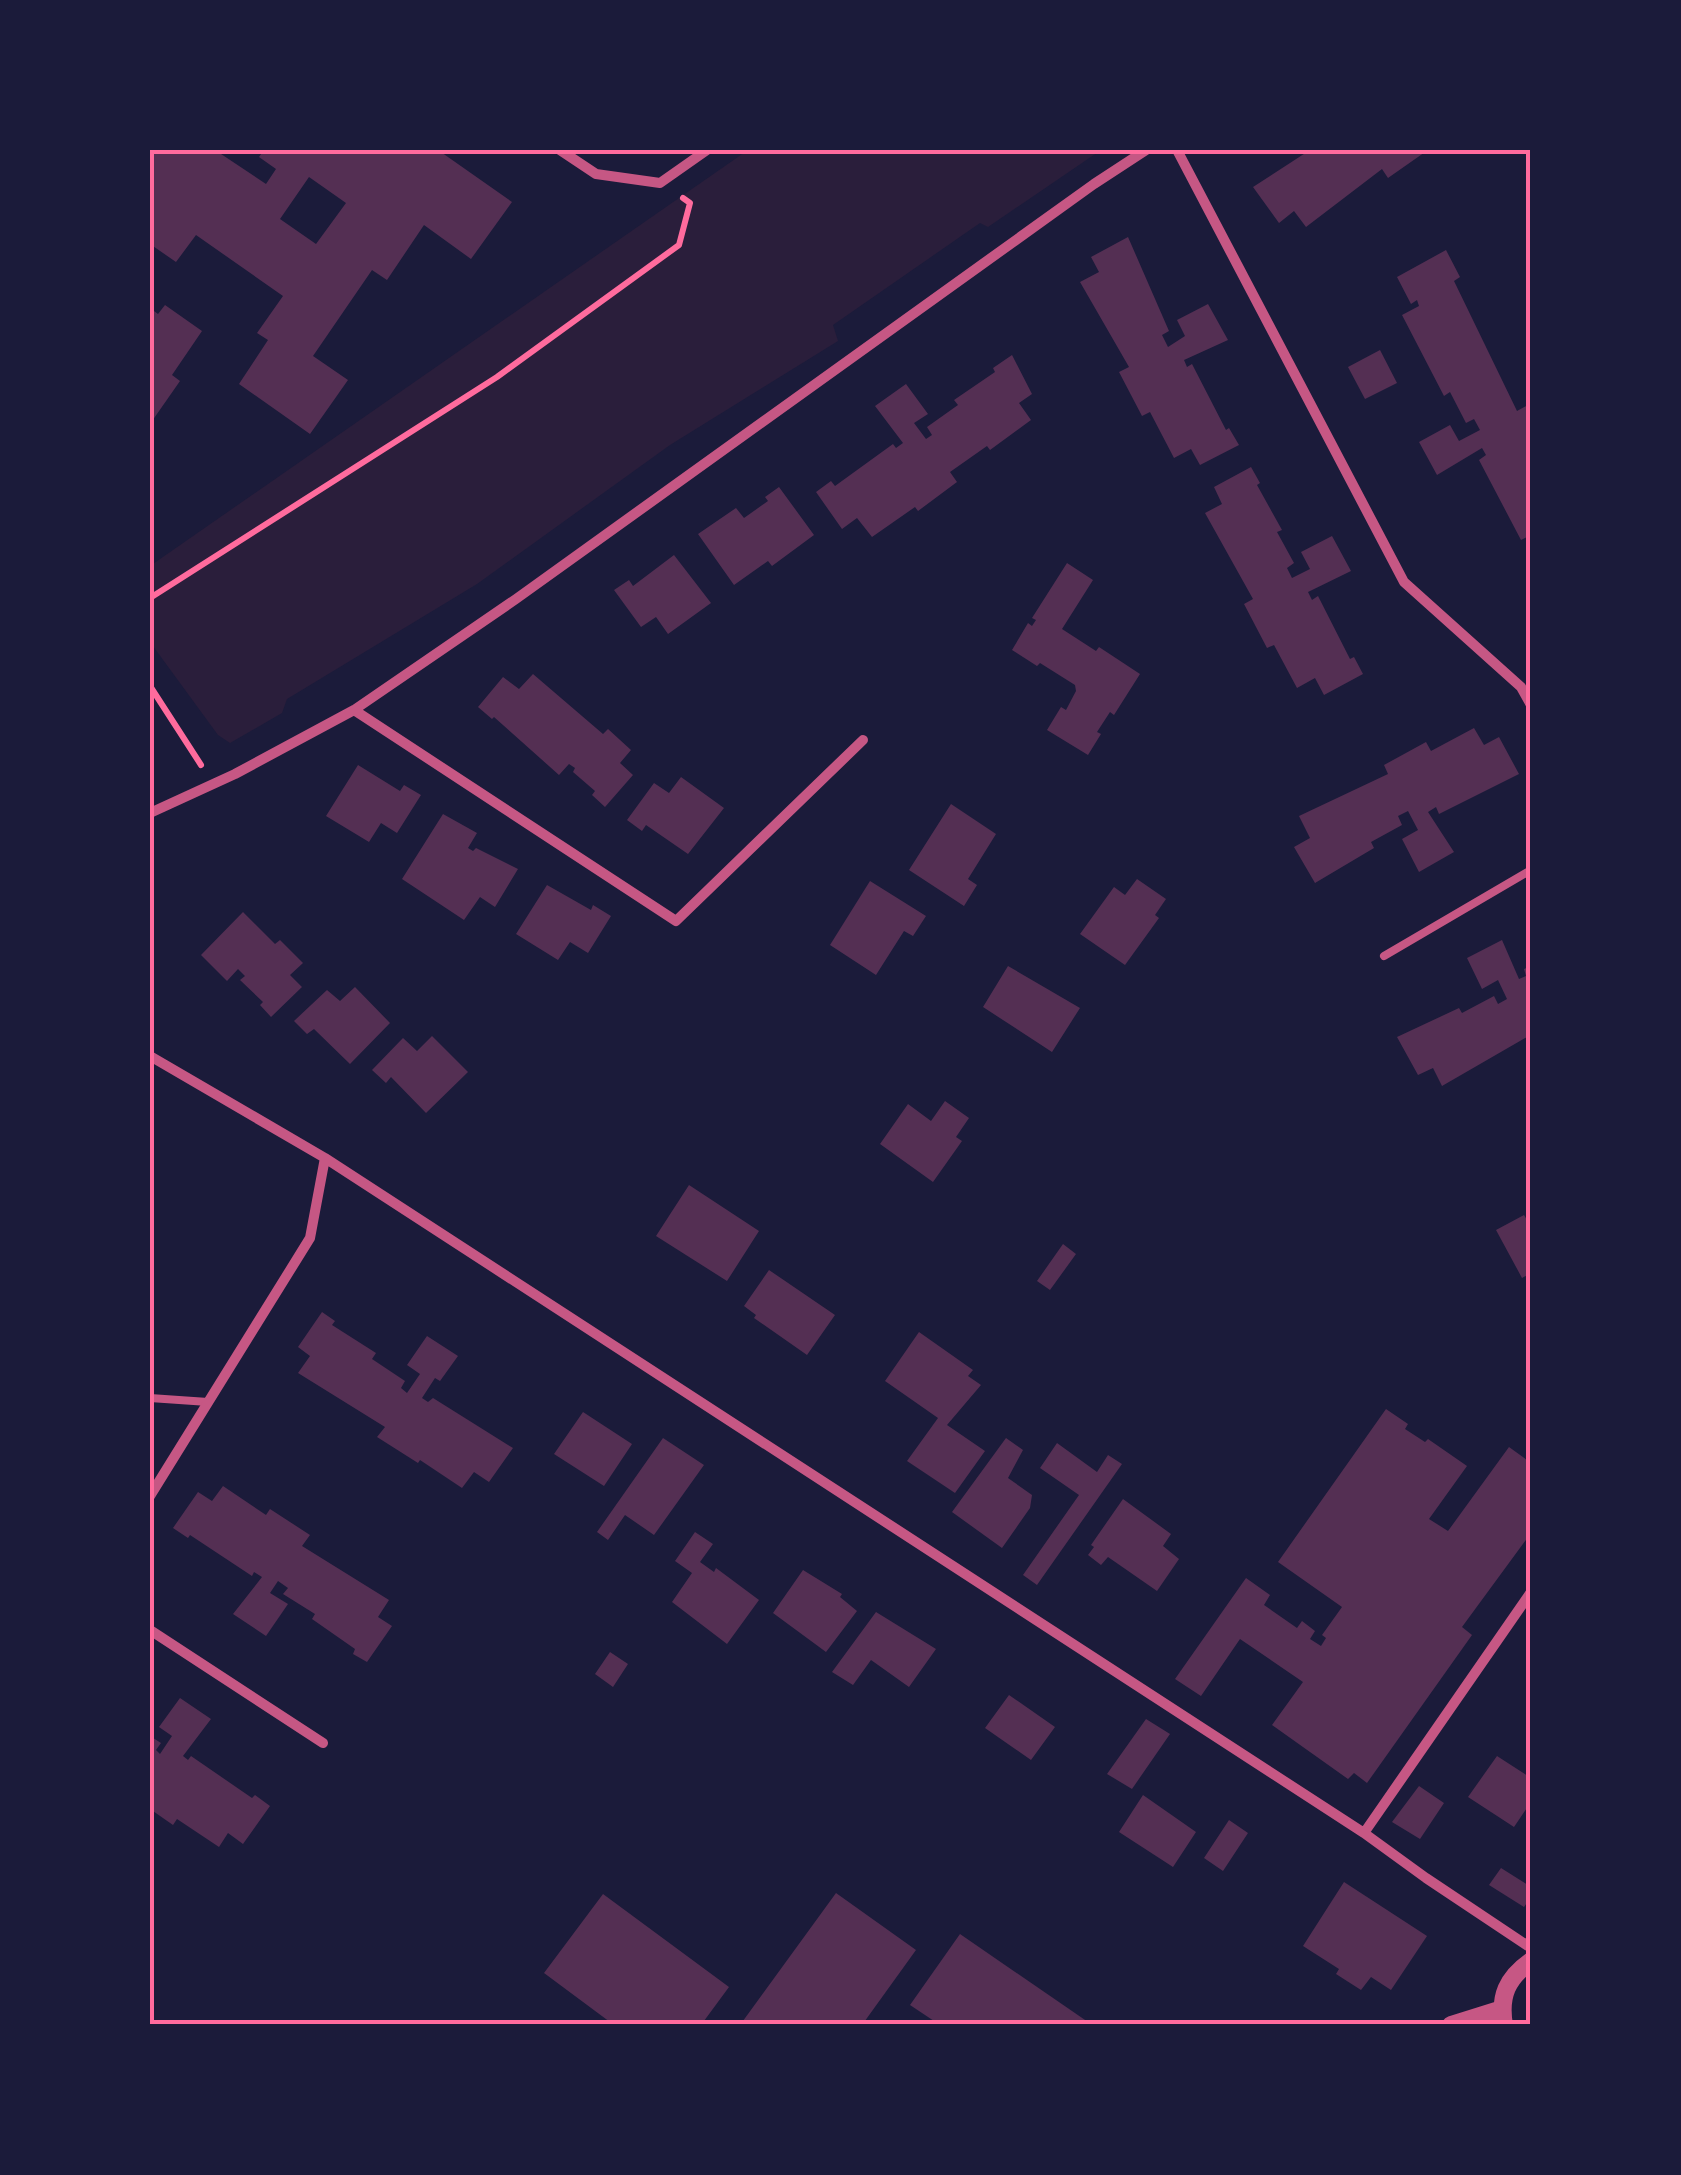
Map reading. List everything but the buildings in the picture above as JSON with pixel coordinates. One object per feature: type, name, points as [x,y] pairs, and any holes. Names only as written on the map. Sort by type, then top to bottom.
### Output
[{"type":"street","points":[[560,150],[596,174],[660,182],[706,150]]},
{"type":"street","points":[[150,813],[354,710],[1146,150]]},
{"type":"street","points":[[1178,150],[1404,582],[1521,687],[1531,704]]},
{"type":"street","points":[[354,710],[676,921],[863,740]]},
{"type":"street","points":[[150,1056],[325,1158],[1364,1833],[1531,1948]]},
{"type":"street","points":[[150,1496],[310,1238],[325,1158]]},
{"type":"street","points":[[1364,1833],[1531,1592]]},
{"type":"street","points":[[150,1630],[322,1744]]},
{"type":"street","points":[[1451,2025],[1503,2017],[1509,1981],[1531,1961]]},
{"type":"lane","points":[[1384,956],[1531,870]]},
{"type":"lane","points":[[150,1398],[208,1402]]},
{"type":"path","points":[[150,598],[497,377],[679,245],[690,204],[660,182]]},
{"type":"path","points":[[150,686],[214,784]]},
{"type":"shaded area","points":[[748,150],[1101,150],[988,227],[980,223],[833,325],[838,341],[670,445],[477,584],[287,699],[282,713],[230,743],[218,735],[150,642],[150,566]]}]
